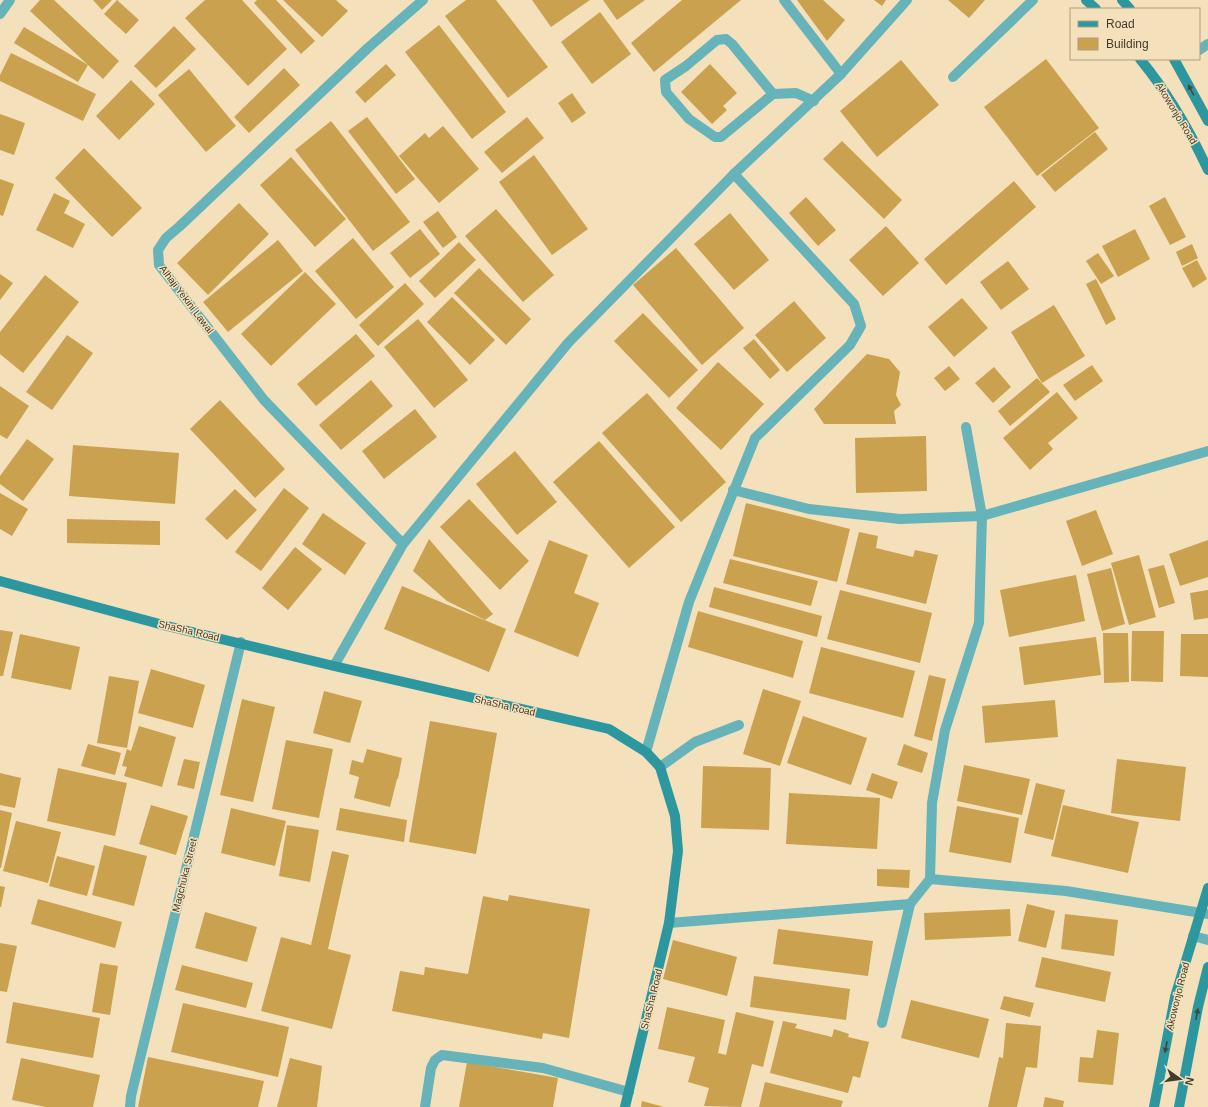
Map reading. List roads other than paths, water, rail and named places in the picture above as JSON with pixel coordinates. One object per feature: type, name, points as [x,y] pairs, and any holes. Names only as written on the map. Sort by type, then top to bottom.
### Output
[{"type":"street","points":[[0,14],[10,0]]},
{"type":"street","name":"Alhaji Yekini Lawal","points":[[403,544],[264,400],[159,264],[158,250],[166,238],[369,47],[423,0]]},
{"type":"street","points":[[784,0],[841,74]]},
{"type":"street","points":[[334,666],[403,544],[568,343],[734,174],[814,101],[841,74],[907,0]]},
{"type":"street","points":[[953,77],[1033,0]]},
{"type":"street","points":[[1086,0],[1095,8]]},
{"type":"street","points":[[1122,0],[1129,8]]},
{"type":"street","points":[[773,94],[732,44],[726,39],[717,40],[686,66],[664,80],[666,92],[689,119],[715,137],[721,137],[773,94],[796,93],[814,101]]},
{"type":"street","name":"Akowonjo Road","points":[[1141,60],[1158,80],[1190,134],[1208,170]]},
{"type":"street","points":[[1178,60],[1208,121]]},
{"type":"street","points":[[646,752],[689,602],[755,438],[850,345],[861,326],[854,304],[734,174]]},
{"type":"street","points":[[882,1023],[910,904],[930,879],[932,803],[945,730],[979,623],[982,516],[966,427]]},
{"type":"street","points":[[733,490],[810,509],[900,520],[982,516],[1208,451]]},
{"type":"street","name":"ShaSha Road","points":[[0,581],[167,626],[609,729],[646,752],[660,767],[675,816],[678,852],[669,923],[625,1107]]},
{"type":"street","name":"Magchuka Street","points":[[130,1107],[130,1096],[240,642]]},
{"type":"street","points":[[660,767],[694,742],[739,725]]},
{"type":"street","points":[[930,879],[1066,891],[1204,913]]},
{"type":"street","name":"Akowonjo Road","points":[[1154,1107],[1175,998],[1193,936],[1204,913],[1208,888]]},
{"type":"street","points":[[669,923],[910,904]]},
{"type":"street","points":[[1193,936],[1208,940]]},
{"type":"street","points":[[1178,1107],[1208,967]]},
{"type":"street","points":[[425,1107],[432,1068],[435,1060],[442,1055],[543,1068],[628,1092]]}]
